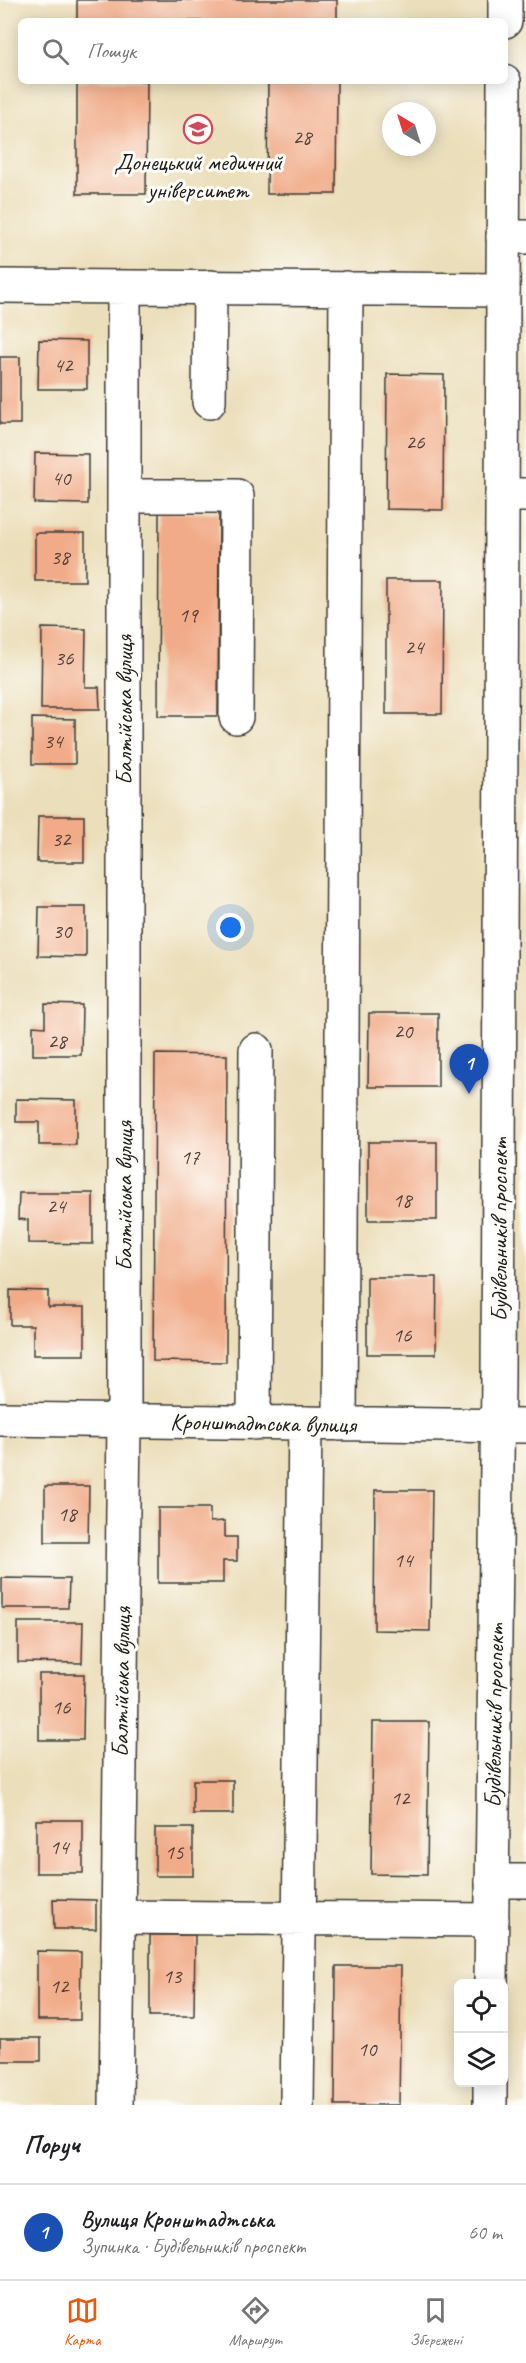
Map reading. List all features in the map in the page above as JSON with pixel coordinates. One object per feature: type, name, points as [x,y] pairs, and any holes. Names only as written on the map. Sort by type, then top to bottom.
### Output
[{"type":"street","points":[[505,0],[505,18]]},
{"type":"street","name":"Будівельників проспект","points":[[491,1979],[492,1881],[512,1426],[514,495],[503,290],[515,237],[504,84]]},
{"type":"street","points":[[0,286],[503,290]]},
{"type":"street","name":"Балтійська вулиця","points":[[116,2105],[124,1421],[124,286]]},
{"type":"street","points":[[209,402],[210,287]]},
{"type":"street","points":[[340,1424],[346,288]]},
{"type":"street","points":[[124,496],[237,496],[236,717]]},
{"type":"street","points":[[254,1423],[256,1050]]},
{"type":"street","name":"Кронштадтська вулиця","points":[[0,1419],[512,1426]]},
{"type":"street","points":[[297,2105],[305,1423]]},
{"type":"street","points":[[492,1881],[526,1881]]},
{"type":"street","points":[[118,1917],[492,1920]]},
{"type":"street","points":[[490,2087],[490,2105]]},
{"type":"building","points":[[77,0],[337,0],[337,18],[77,18]]},
{"type":"building","points":[[77,84],[147,84],[146,194],[77,194]]},
{"type":"building","points":[[268,84],[337,84],[336,194],[267,194]]},
{"type":"building","points":[[39,340],[87,341],[87,389],[38,389]]},
{"type":"building","points":[[0,357],[20,357],[20,424],[0,424]]},
{"type":"building","points":[[387,374],[444,375],[443,510],[386,509]]},
{"type":"building","points":[[35,453],[88,454],[88,504],[34,503]]},
{"type":"building","points":[[159,513],[219,513],[218,716],[158,716]]},
{"type":"building","points":[[35,533],[85,533],[85,581],[35,581]]},
{"type":"building","points":[[386,580],[443,580],[442,714],[386,714]]},
{"type":"building","points":[[42,628],[86,629],[85,687],[99,687],[100,709],[41,709]]},
{"type":"building","points":[[32,718],[75,719],[75,764],[32,764]]},
{"type":"building","points":[[38,816],[84,816],[84,862],[37,862]]},
{"type":"building","points":[[39,907],[86,907],[86,957],[38,956]]},
{"type":"building","points":[[45,1004],[82,1005],[81,1055],[33,1055],[33,1026],[45,1027]]},
{"type":"building","points":[[369,1013],[438,1013],[438,1087],[368,1087]]},
{"type":"building","points":[[155,1054],[227,1055],[226,1362],[153,1361]]},
{"type":"building","points":[[16,1099],[76,1100],[76,1145],[39,1145],[39,1122],[16,1122]]},
{"type":"building","points":[[368,1142],[437,1142],[437,1220],[368,1220]]},
{"type":"building","points":[[19,1193],[93,1193],[93,1244],[28,1243],[28,1220],[18,1219]]},
{"type":"building","points":[[367,1277],[437,1277],[436,1354],[367,1354]]},
{"type":"building","points":[[10,1290],[48,1291],[48,1307],[85,1307],[85,1355],[33,1355],[33,1325],[10,1325]]},
{"type":"building","points":[[45,1486],[89,1486],[88,1542],[45,1542]]},
{"type":"building","points":[[375,1490],[432,1490],[430,1631],[374,1630]]},
{"type":"building","points":[[158,1508],[210,1508],[210,1522],[225,1521],[225,1537],[237,1537],[237,1561],[223,1561],[223,1583],[158,1583]]},
{"type":"building","points":[[2,1578],[69,1579],[68,1608],[2,1608]]},
{"type":"building","points":[[18,1622],[83,1622],[82,1663],[18,1662]]},
{"type":"building","points":[[39,1674],[84,1674],[83,1740],[39,1740]]},
{"type":"building","points":[[373,1722],[429,1722],[427,1875],[371,1874]]},
{"type":"building","points":[[193,1780],[233,1780],[233,1814],[193,1814]]},
{"type":"building","points":[[36,1820],[83,1820],[83,1873],[36,1873]]},
{"type":"building","points":[[155,1828],[193,1828],[193,1876],[155,1876]]},
{"type":"building","points":[[53,1899],[96,1900],[96,1929],[54,1929]]},
{"type":"building","points":[[150,1935],[195,1935],[194,2016],[150,2016]]},
{"type":"building","points":[[37,1951],[81,1952],[80,2020],[37,2020]]},
{"type":"building","points":[[336,1966],[401,1966],[399,2105],[335,2105]]},
{"type":"building","points":[[0,2038],[41,2038],[41,2061],[0,2061]]},
{"type":"place","name":"Донецький медичний університет","points":[[198,129]]},
{"type":"place","name":"Вулиця Кронштадтська","points":[[469,1094]]}]
